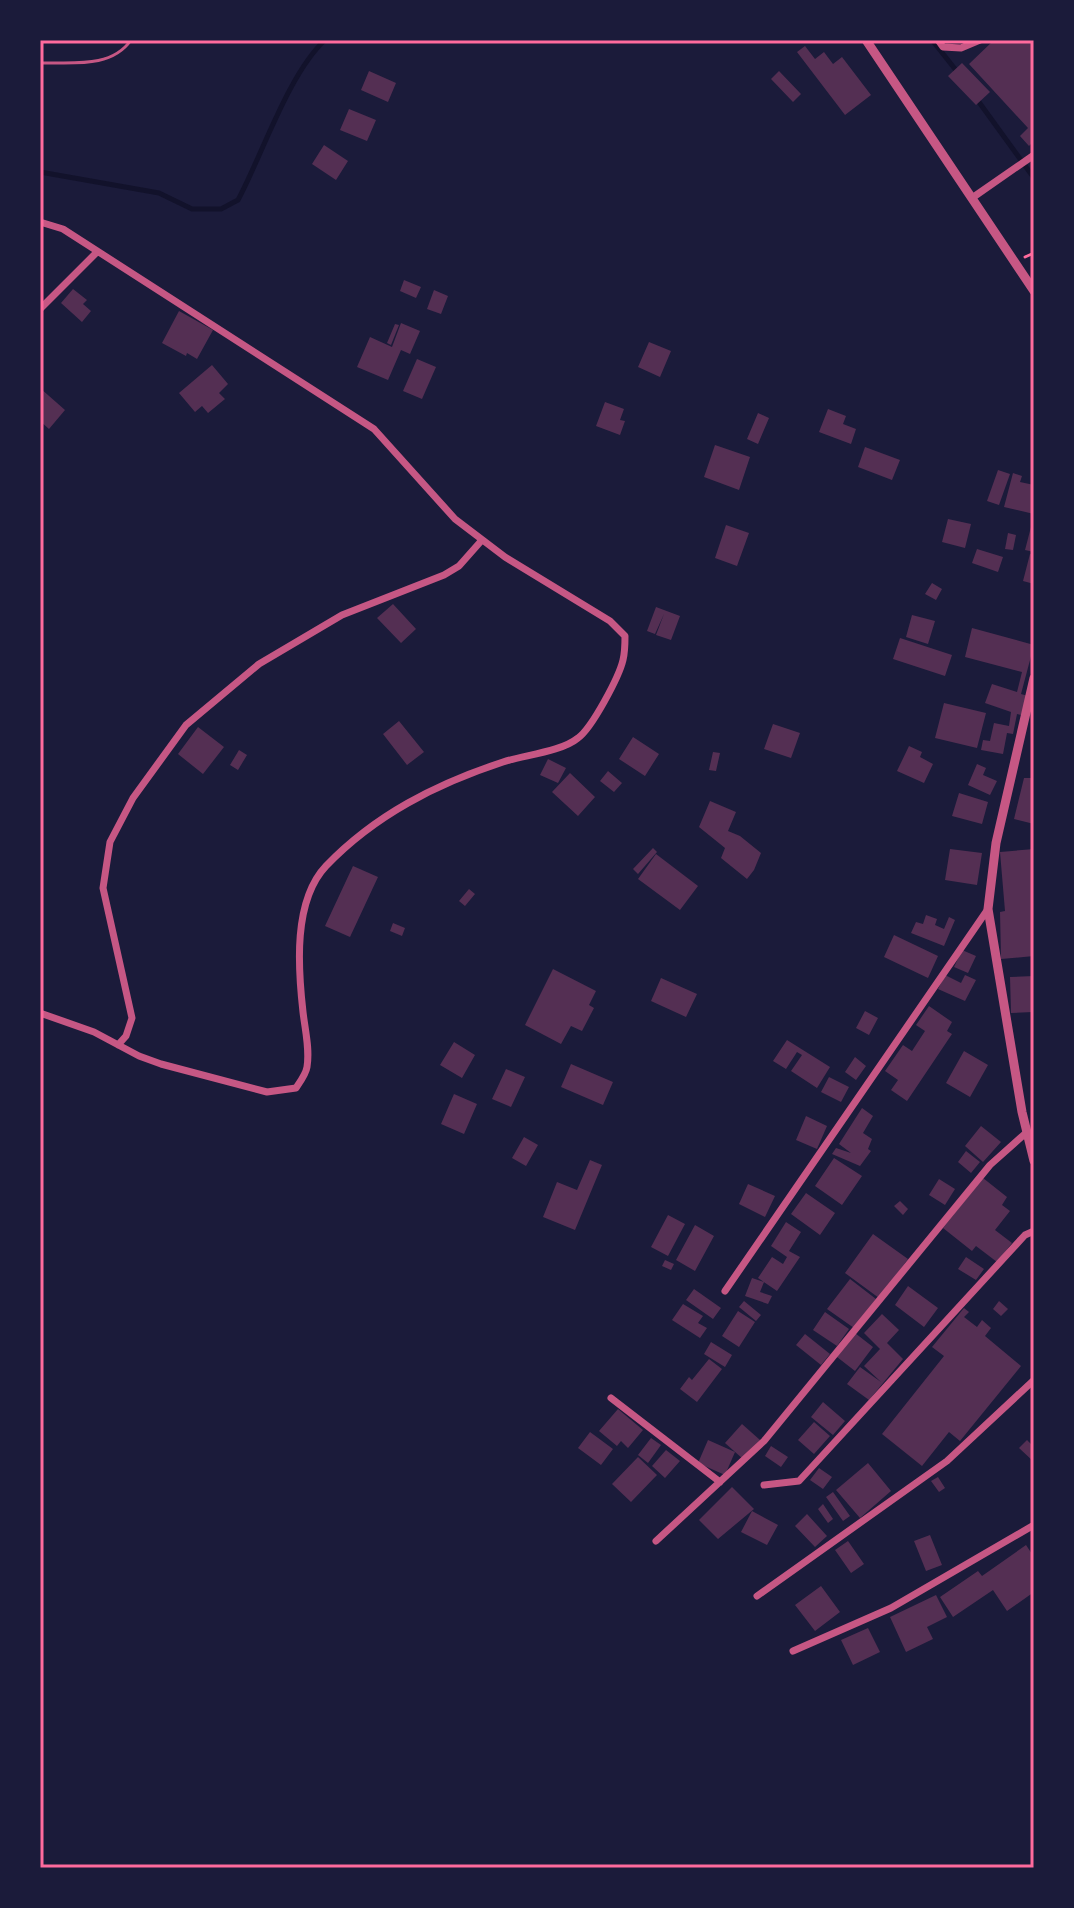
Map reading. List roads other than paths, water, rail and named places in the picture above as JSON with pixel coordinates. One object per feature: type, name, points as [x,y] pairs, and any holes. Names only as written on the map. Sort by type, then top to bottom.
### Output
[{"type":"street","points":[[866,40],[1034,291]]},
{"type":"street","points":[[938,40],[943,47],[961,48],[980,40]]},
{"type":"street","points":[[972,198],[1033,155]]},
{"type":"street","points":[[40,222],[63,229],[374,429],[455,519],[505,557],[610,621],[625,636],[624,657],[616,679],[579,738],[562,747],[528,754],[466,774],[393,809],[324,868],[309,898],[301,926],[300,983],[308,1050],[307,1070],[296,1088],[267,1092],[161,1064],[94,1032],[40,1013]]},
{"type":"street","points":[[40,309],[97,252]]},
{"type":"street","points":[[118,1045],[126,1036],[132,1018],[103,888],[105,862],[110,842],[142,786],[186,725],[259,664],[342,615],[444,575],[459,566],[482,540]]},
{"type":"street","points":[[1034,678],[996,843],[988,909],[1034,1161]]},
{"type":"street","points":[[725,1291],[988,909]]},
{"type":"street","points":[[656,1541],[764,1441],[990,1165],[1027,1132]]},
{"type":"street","points":[[764,1485],[799,1481],[1025,1235],[1034,1231]]},
{"type":"street","points":[[757,1596],[947,1461],[1034,1380]]},
{"type":"street","points":[[611,1398],[720,1482]]},
{"type":"street","points":[[793,1651],[891,1608],[1034,1525]]},
{"type":"lane","points":[[40,63],[98,62],[124,49],[131,40]]},
{"type":"waterway","points":[[40,172],[159,193],[192,209],[221,209],[238,200],[288,93],[325,40]]},
{"type":"waterway","points":[[932,40],[959,74]]},
{"type":"waterway","points":[[976,98],[1034,178]]}]
